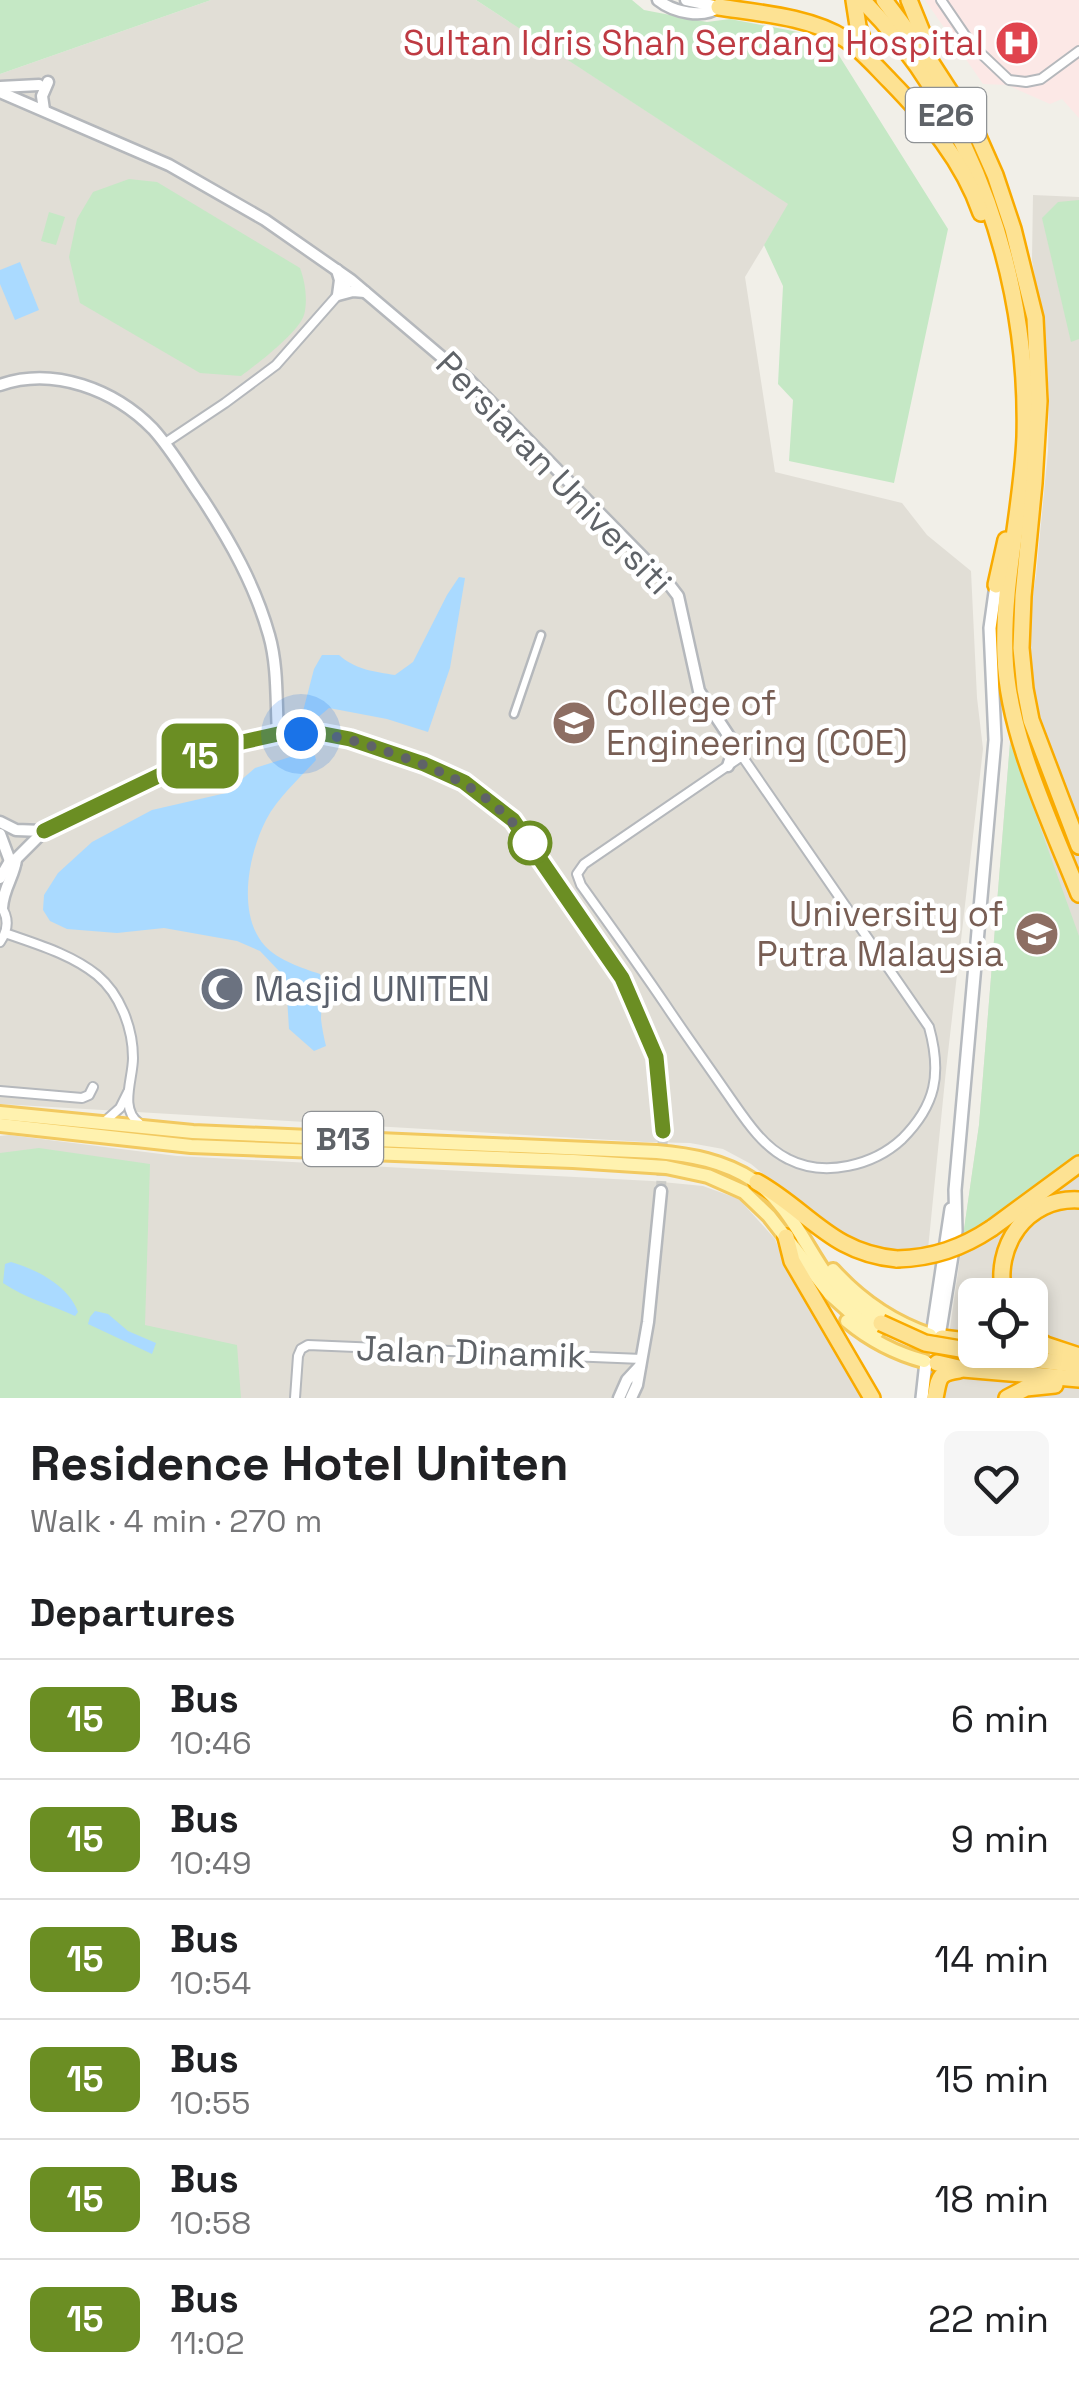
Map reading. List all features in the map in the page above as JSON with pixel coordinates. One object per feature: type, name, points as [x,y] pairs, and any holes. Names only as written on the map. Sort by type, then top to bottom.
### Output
[{"type":"highway","points":[[854,0],[870,61]]},
{"type":"highway","name":"E26","points":[[862,0],[920,70],[962,142],[1001,247],[1020,336],[1024,437],[1005,655],[1011,710],[1078,893]]},
{"type":"highway","name":"E26","points":[[884,0],[976,132],[996,175],[1035,318],[1039,401],[1021,648],[1032,720],[1079,846]]},
{"type":"highway","points":[[910,0],[943,82]]},
{"type":"highway","points":[[717,3],[778,16],[844,38],[938,134],[1001,247]]},
{"type":"highway","points":[[996,585],[1020,487]]},
{"type":"highway","points":[[757,1182],[781,1195],[846,1246],[864,1254],[916,1258],[971,1242],[1079,1164]]},
{"type":"highway","points":[[1002,1278],[1001,1267],[1012,1235],[1022,1222],[1036,1211],[1079,1200]]},
{"type":"highway","points":[[795,1241],[792,1261],[872,1398]]},
{"type":"highway","name":"B13","points":[[879,1328],[897,1342],[930,1354],[958,1356]]},
{"type":"highway","points":[[936,1336],[958,1339]]},
{"type":"highway","points":[[1048,1346],[1079,1361]]},
{"type":"highway","points":[[1048,1354],[1079,1361]]},
{"type":"highway","name":"B13","points":[[1048,1360],[1079,1361]]},
{"type":"highway","points":[[930,1363],[1079,1380]]},
{"type":"highway","name":"B13","points":[[1029,1368],[1079,1380]]},
{"type":"highway","points":[[933,1398],[942,1374],[962,1369]]},
{"type":"highway","points":[[1007,1398],[1026,1388],[1079,1380]]},
{"type":"main road","points":[[936,1336],[956,1231],[955,1190],[994,740],[990,628],[996,585]]},
{"type":"main road","name":"B13","points":[[0,1113],[193,1132],[686,1155],[716,1162],[757,1182],[788,1215],[795,1241]]},
{"type":"main road","name":"B13","points":[[0,1125],[191,1146],[554,1160],[666,1167],[708,1176],[744,1192],[795,1241],[844,1308],[879,1328]]},
{"type":"main road","points":[[795,1241],[813,1244],[857,1294],[890,1318],[936,1336],[948,1350],[944,1358],[930,1363],[899,1354],[878,1344],[840,1315],[797,1258],[795,1241]]},
{"type":"main road","points":[[933,1398],[930,1363],[919,1348],[922,1340],[936,1336]]},
{"type":"main road","points":[[922,1398],[930,1363]]},
{"type":"street","points":[[658,0],[668,8],[705,14],[713,12],[717,3],[686,0]]},
{"type":"street","points":[[941,0],[972,44],[1009,80],[1041,79],[1077,56]]},
{"type":"street","points":[[0,90],[44,83],[44,110]]},
{"type":"street","name":"Persiaran Universiti","points":[[0,90],[169,165],[265,220],[352,280],[470,381],[678,596],[699,691],[735,745]]},
{"type":"street","points":[[337,269],[338,295]]},
{"type":"street","points":[[165,443],[276,365],[352,280]]},
{"type":"street","points":[[338,295],[366,292]]},
{"type":"street","points":[[0,386],[36,379],[82,384],[131,409],[165,443],[244,566],[271,642],[278,734]]},
{"type":"street","points":[[514,714],[541,635]]},
{"type":"street","points":[[0,878],[44,831],[204,754],[238,743],[278,734],[324,734],[424,764],[464,782],[513,820],[630,994],[656,1057],[663,1131]]},
{"type":"street","points":[[728,766],[735,745],[747,752],[930,1027],[936,1052],[933,1092],[921,1120],[876,1158],[841,1168],[814,1168],[788,1159],[748,1124],[578,874],[584,864],[728,766],[747,752]]},
{"type":"street","points":[[0,822],[16,830],[44,831]]},
{"type":"street","points":[[0,834],[14,861],[2,895],[6,917],[3,937],[49,948],[99,976],[113,993],[127,1021],[133,1055],[130,1112],[133,1120],[143,1126]]},
{"type":"street","points":[[0,1091],[82,1098],[93,1087]]},
{"type":"street","points":[[103,1122],[120,1108],[129,1090]]},
{"type":"street","points":[[631,1398],[641,1362],[661,1191]]},
{"type":"street","name":"Jalan Dinamik","points":[[295,1398],[298,1356],[308,1345],[641,1362]]},
{"type":"street","points":[[619,1398],[641,1362]]},
{"type":"shaded area","points":[[211,0],[476,0],[789,204],[745,277],[775,472],[902,503],[927,535],[971,571],[983,749],[928,1249],[904,1253],[853,1239],[823,1223],[751,1164],[723,1149],[690,1143],[0,1104],[0,74]]},
{"type":"shaded area","name":"Sultan Idris Shah Serdang Hospital","points":[[925,0],[1079,0],[1079,118],[1062,99],[1050,104],[1007,85],[983,84]]},
{"type":"shaded area","name":"University of Putra Malaysia","points":[[1033,195],[1079,197],[1079,1398],[940,1398],[979,1125],[1010,743],[1036,575],[1048,451],[1044,332],[1032,260]]},
{"type":"shaded area","points":[[0,1136],[177,1156],[703,1186],[739,1199],[775,1239],[786,1267],[863,1398],[0,1398]]},
{"type":"green space","points":[[0,0],[211,0],[0,74]]},
{"type":"green space","points":[[476,0],[632,0],[644,10],[707,22],[730,19],[798,32],[833,46],[948,229],[894,483],[789,461],[793,400],[778,384],[783,286],[764,245],[788,204]]},
{"type":"green space","points":[[129,179],[157,182],[300,268],[305,285],[304,315],[276,348],[241,376],[200,373],[80,303],[69,257],[77,219],[93,192]]},
{"type":"green space","points":[[1079,200],[1079,339],[1071,342],[1042,218],[1058,202]]},
{"type":"green space","points":[[49,212],[65,217],[56,245],[41,241]]},
{"type":"green space","points":[[1010,743],[1079,936],[1079,1158],[993,1220],[963,1236],[979,1125]]},
{"type":"green space","points":[[39,1148],[150,1164],[145,1325],[237,1345],[241,1398],[0,1398],[0,1153]]},
{"type":"water","points":[[20,262],[39,310],[15,320],[0,284],[0,270]]},
{"type":"water","points":[[459,577],[465,578],[450,668],[428,732],[329,708],[316,719],[301,719],[314,669],[322,655],[339,655],[358,667],[395,675],[413,662]]},
{"type":"water","points":[[302,746],[313,748],[316,760],[266,820],[251,866],[248,901],[256,933],[265,946],[283,959],[320,974],[326,1046],[314,1051],[289,1029],[287,997],[280,972],[260,951],[237,941],[164,928],[117,933],[67,929],[50,921],[43,910],[44,895],[58,873],[92,842],[152,810],[226,793],[255,768],[290,757]]},
{"type":"water","points":[[11,1262],[41,1274],[59,1287],[74,1303],[78,1312],[75,1316],[3,1283],[5,1264]]},
{"type":"water","points":[[95,1311],[108,1314],[128,1331],[156,1343],[152,1354],[88,1324]]},
{"type":"tunnel","points":[[661,1191],[663,1131]]},
{"type":"bus line","name":"15","points":[[44,831],[204,754],[278,734],[324,734],[350,739],[464,782],[513,820],[622,978],[656,1057],[663,1131]]},
{"type":"place","name":"Sultan Idris Shah Serdang Hospital","points":[[1017,43]]},
{"type":"place","name":"College of Engineering (COE)","points":[[574,723]]},
{"type":"place","name":"University of Putra Malaysia","points":[[1037,934]]},
{"type":"place","name":"Masjid UNITEN","points":[[222,989]]},
{"type":"route","points":[[301,734],[350,739],[464,782],[513,820],[535,849],[530,843]]}]
